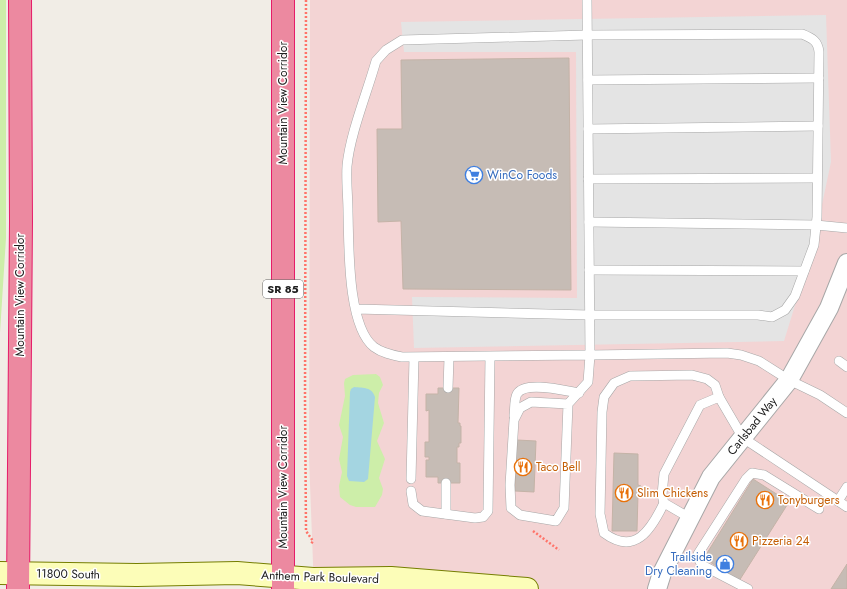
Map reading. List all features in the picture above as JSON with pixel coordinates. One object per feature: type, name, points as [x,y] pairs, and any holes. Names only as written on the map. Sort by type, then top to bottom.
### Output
[{"type":"highway","name":"Mountain View Corridor","points":[[12,579],[21,229],[20,0]]},
{"type":"highway","name":"Mountain View Corridor","points":[[283,0],[283,583]]},
{"type":"main road","name":"Anthem Park Boulevard","points":[[137,575],[237,573],[283,583],[391,578],[527,589]]},
{"type":"main road","name":"11800 South","points":[[12,579],[137,575]]},
{"type":"street","name":"Carlsbad Way","points":[[657,589],[662,573],[711,477],[789,380],[830,308],[847,263]]},
{"type":"lane","points":[[579,393],[536,386],[522,389],[517,394],[510,485],[512,508],[520,515],[556,521],[564,508],[568,404],[579,393],[588,382],[590,355],[587,0]]},
{"type":"lane","points":[[356,309],[589,315],[758,315],[772,317],[785,310],[795,296],[814,245],[816,226],[819,78],[818,44],[811,37],[802,34],[587,35],[402,40],[386,50],[376,61],[351,145],[347,167],[349,265],[356,309],[361,325],[373,346],[386,353],[414,358],[734,354],[759,361],[789,380],[820,395],[847,413]]},
{"type":"lane","points":[[588,80],[819,78]]},
{"type":"lane","points":[[588,129],[818,126]]},
{"type":"lane","points":[[588,179],[817,178]]},
{"type":"lane","points":[[589,222],[816,226],[847,228]]},
{"type":"lane","points":[[589,270],[804,271]]},
{"type":"lane","points":[[411,491],[410,498],[417,508],[422,511],[475,518],[484,517],[488,511],[490,357]]},
{"type":"lane","points":[[411,479],[414,358]]},
{"type":"lane","points":[[448,388],[449,358]]},
{"type":"lane","points":[[839,361],[847,367]]},
{"type":"lane","points":[[719,397],[700,405],[688,424],[664,474],[662,495],[664,503],[655,522],[644,536],[626,543],[615,541],[604,533],[600,514],[602,412],[604,397],[614,383],[630,376],[692,375],[707,379],[715,385],[719,397],[743,438],[847,507]]},
{"type":"lane","points":[[514,420],[520,408],[531,402],[568,404]]},
{"type":"lane","points":[[748,589],[702,565],[698,558],[698,554],[746,479],[752,473],[764,475],[819,509]]},
{"type":"lane","points":[[446,483],[446,514]]},
{"type":"lane","points":[[838,501],[847,487]]},
{"type":"lane","points":[[664,503],[690,518]]},
{"type":"path","points":[[306,0],[306,531],[313,541],[312,544]]},
{"type":"path","points":[[533,531],[559,550]]},
{"type":"shaded area","points":[[310,0],[847,0],[847,589],[314,589],[309,458]]},
{"type":"shaded area","points":[[826,15],[831,162],[813,247],[784,341],[414,348],[412,297],[577,298],[576,52],[404,52],[401,22]]},
{"type":"green space","points":[[0,0],[6,0],[6,238],[0,333]]},
{"type":"green space","points":[[376,374],[380,377],[383,385],[379,393],[378,403],[384,423],[377,441],[385,459],[379,478],[383,489],[382,495],[375,507],[356,507],[350,505],[340,497],[339,486],[342,472],[339,459],[343,437],[339,425],[345,396],[344,383],[345,379],[353,375]]},
{"type":"water","points":[[354,387],[370,390],[375,397],[368,479],[364,482],[349,481],[347,476],[350,392]]},
{"type":"building","name":"WinCo Foods","points":[[569,58],[571,290],[403,289],[401,221],[378,222],[377,129],[402,129],[401,60]]},
{"type":"building","points":[[438,388],[459,388],[458,423],[460,423],[461,426],[461,443],[459,443],[459,447],[457,447],[457,463],[460,463],[460,483],[438,483],[438,477],[426,477],[426,460],[429,460],[429,457],[425,457],[425,442],[429,442],[429,410],[426,411],[426,394],[438,394]]},
{"type":"building","points":[[517,440],[536,441],[534,492],[515,491]]},
{"type":"building","points":[[614,453],[638,454],[638,485],[641,486],[641,494],[638,494],[637,531],[612,531]]},
{"type":"building","points":[[753,479],[789,502],[739,581],[704,558]]},
{"type":"building","points":[[847,564],[847,589],[831,589]]},
{"type":"place","name":"WinCo Foods","points":[[474,175]]},
{"type":"place","name":"Taco Bell","points":[[523,467]]},
{"type":"place","name":"Slim Chickens","points":[[624,493]]},
{"type":"place","name":"Tonyburgers","points":[[765,500]]},
{"type":"place","name":"Pizzeria 24","points":[[739,541]]},
{"type":"place","name":"Trailside Dry Cleaning","points":[[725,564]]}]
